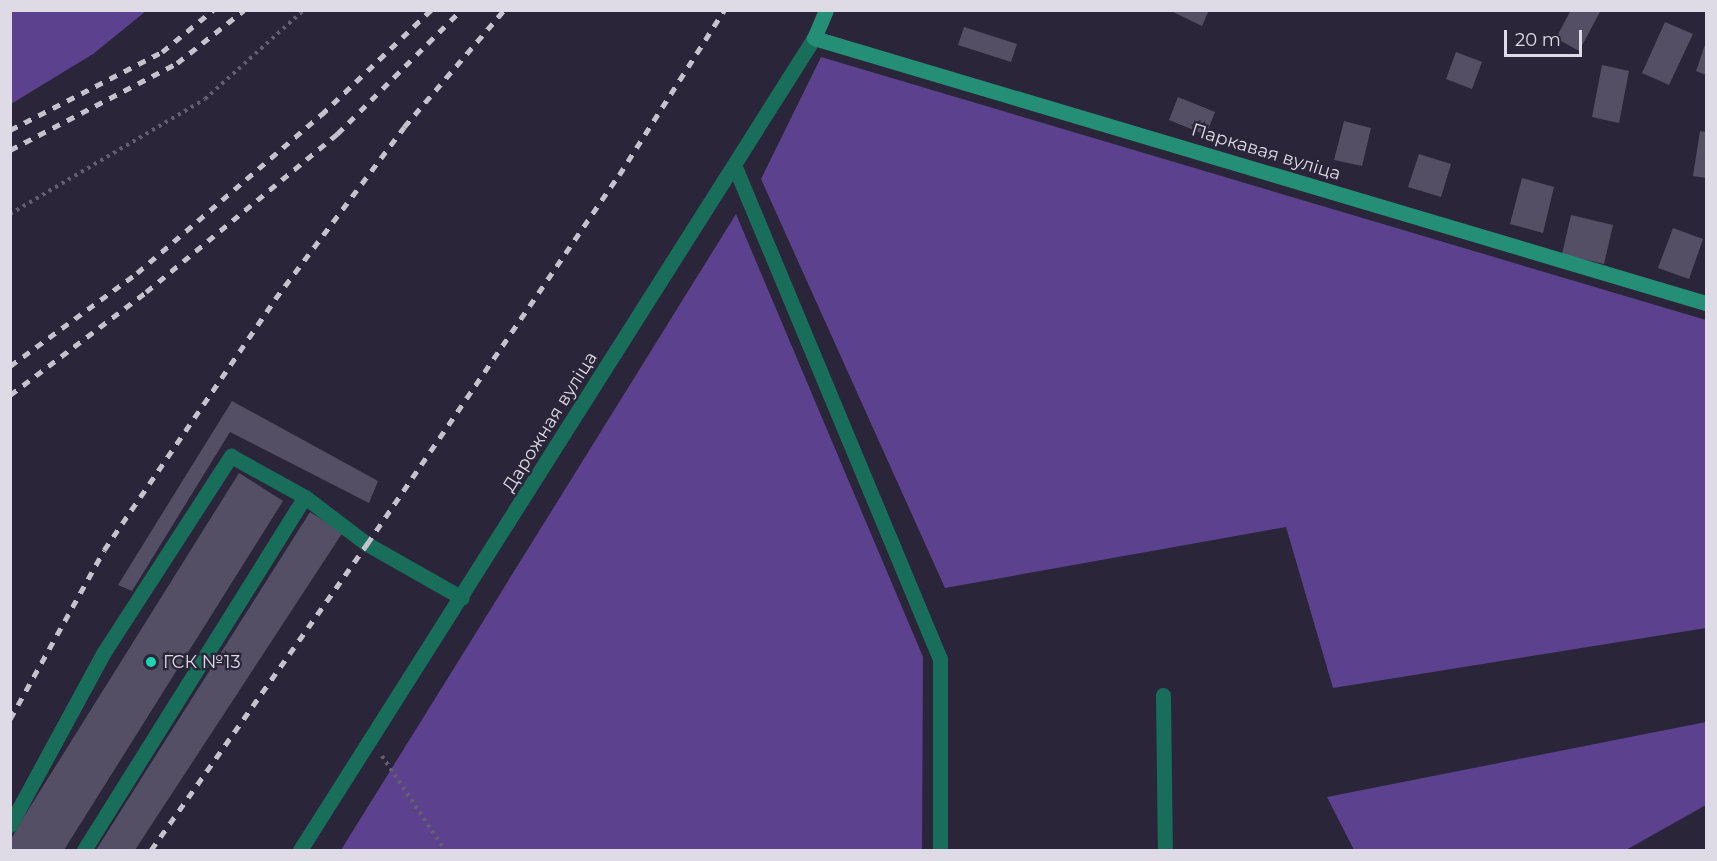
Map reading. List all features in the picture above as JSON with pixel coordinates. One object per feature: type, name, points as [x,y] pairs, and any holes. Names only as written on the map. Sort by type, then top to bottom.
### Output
[{"type":"street","name":"Дарожная вуліца","points":[[300,850],[735,167],[814,38],[826,10]]},
{"type":"street","name":"Паркавая вуліца","points":[[814,38],[1707,303]]},
{"type":"street","points":[[735,167],[940,659],[939,850]]},
{"type":"street","points":[[10,825],[104,652],[231,456],[306,497],[367,544],[462,598]]},
{"type":"street","points":[[84,850],[306,497]]},
{"type":"street","points":[[1163,695],[1165,850]]},
{"type":"path","points":[[10,214],[205,99],[304,10]]},
{"type":"path","points":[[370,738],[445,850]]},
{"type":"shaded area","points":[[11,10],[146,11],[93,54],[11,104]]},
{"type":"shaded area","points":[[821,57],[1706,320],[1706,628],[1333,688],[1286,527],[945,588],[761,179]]},
{"type":"shaded area","points":[[736,214],[923,657],[922,850],[341,850]]},
{"type":"shaded area","points":[[1706,722],[1706,805],[1626,850],[1354,850],[1327,797]]},
{"type":"building","points":[[1169,10],[1209,10],[1202,26]]},
{"type":"building","points":[[1571,10],[1601,10],[1579,51],[1556,38]]},
{"type":"building","points":[[1665,22],[1693,34],[1669,85],[1642,73]]},
{"type":"building","points":[[964,27],[1017,44],[1011,62],[958,45]]},
{"type":"building","points":[[1706,42],[1706,75],[1696,71]]},
{"type":"building","points":[[1456,52],[1482,62],[1472,89],[1446,79]]},
{"type":"building","points":[[1602,65],[1629,71],[1619,123],[1592,117]]},
{"type":"building","points":[[1178,97],[1215,112],[1206,135],[1169,120]]},
{"type":"building","points":[[1344,121],[1371,128],[1362,166],[1334,160]]},
{"type":"building","points":[[1700,131],[1706,132],[1706,178],[1693,176]]},
{"type":"building","points":[[1419,154],[1451,164],[1441,197],[1408,187]]},
{"type":"building","points":[[1522,178],[1554,187],[1543,233],[1510,224]]},
{"type":"building","points":[[1571,215],[1613,225],[1604,264],[1562,254]]},
{"type":"building","points":[[1673,228],[1703,239],[1689,279],[1658,268]]},
{"type":"building","points":[[232,401],[378,481],[369,503],[230,432],[132,591],[118,585]]},
{"type":"building","name":"ГСК №13","points":[[239,473],[283,501],[64,850],[10,850],[10,841],[20,823]]},
{"type":"building","points":[[310,512],[343,532],[135,850],[96,850]]},
{"type":"railway","points":[[10,130],[162,52],[213,10]]},
{"type":"railway","points":[[10,150],[177,63],[244,10]]},
{"type":"railway","points":[[10,366],[137,273],[321,115],[431,10]]},
{"type":"railway","points":[[10,395],[146,292],[337,134],[461,10]]},
{"type":"railway","points":[[10,719],[104,550],[275,299],[404,127],[504,10]]},
{"type":"railway","points":[[151,850],[367,544],[619,175],[724,10]]},
{"type":"place","name":"ГСК №13","points":[[151,662]]}]
